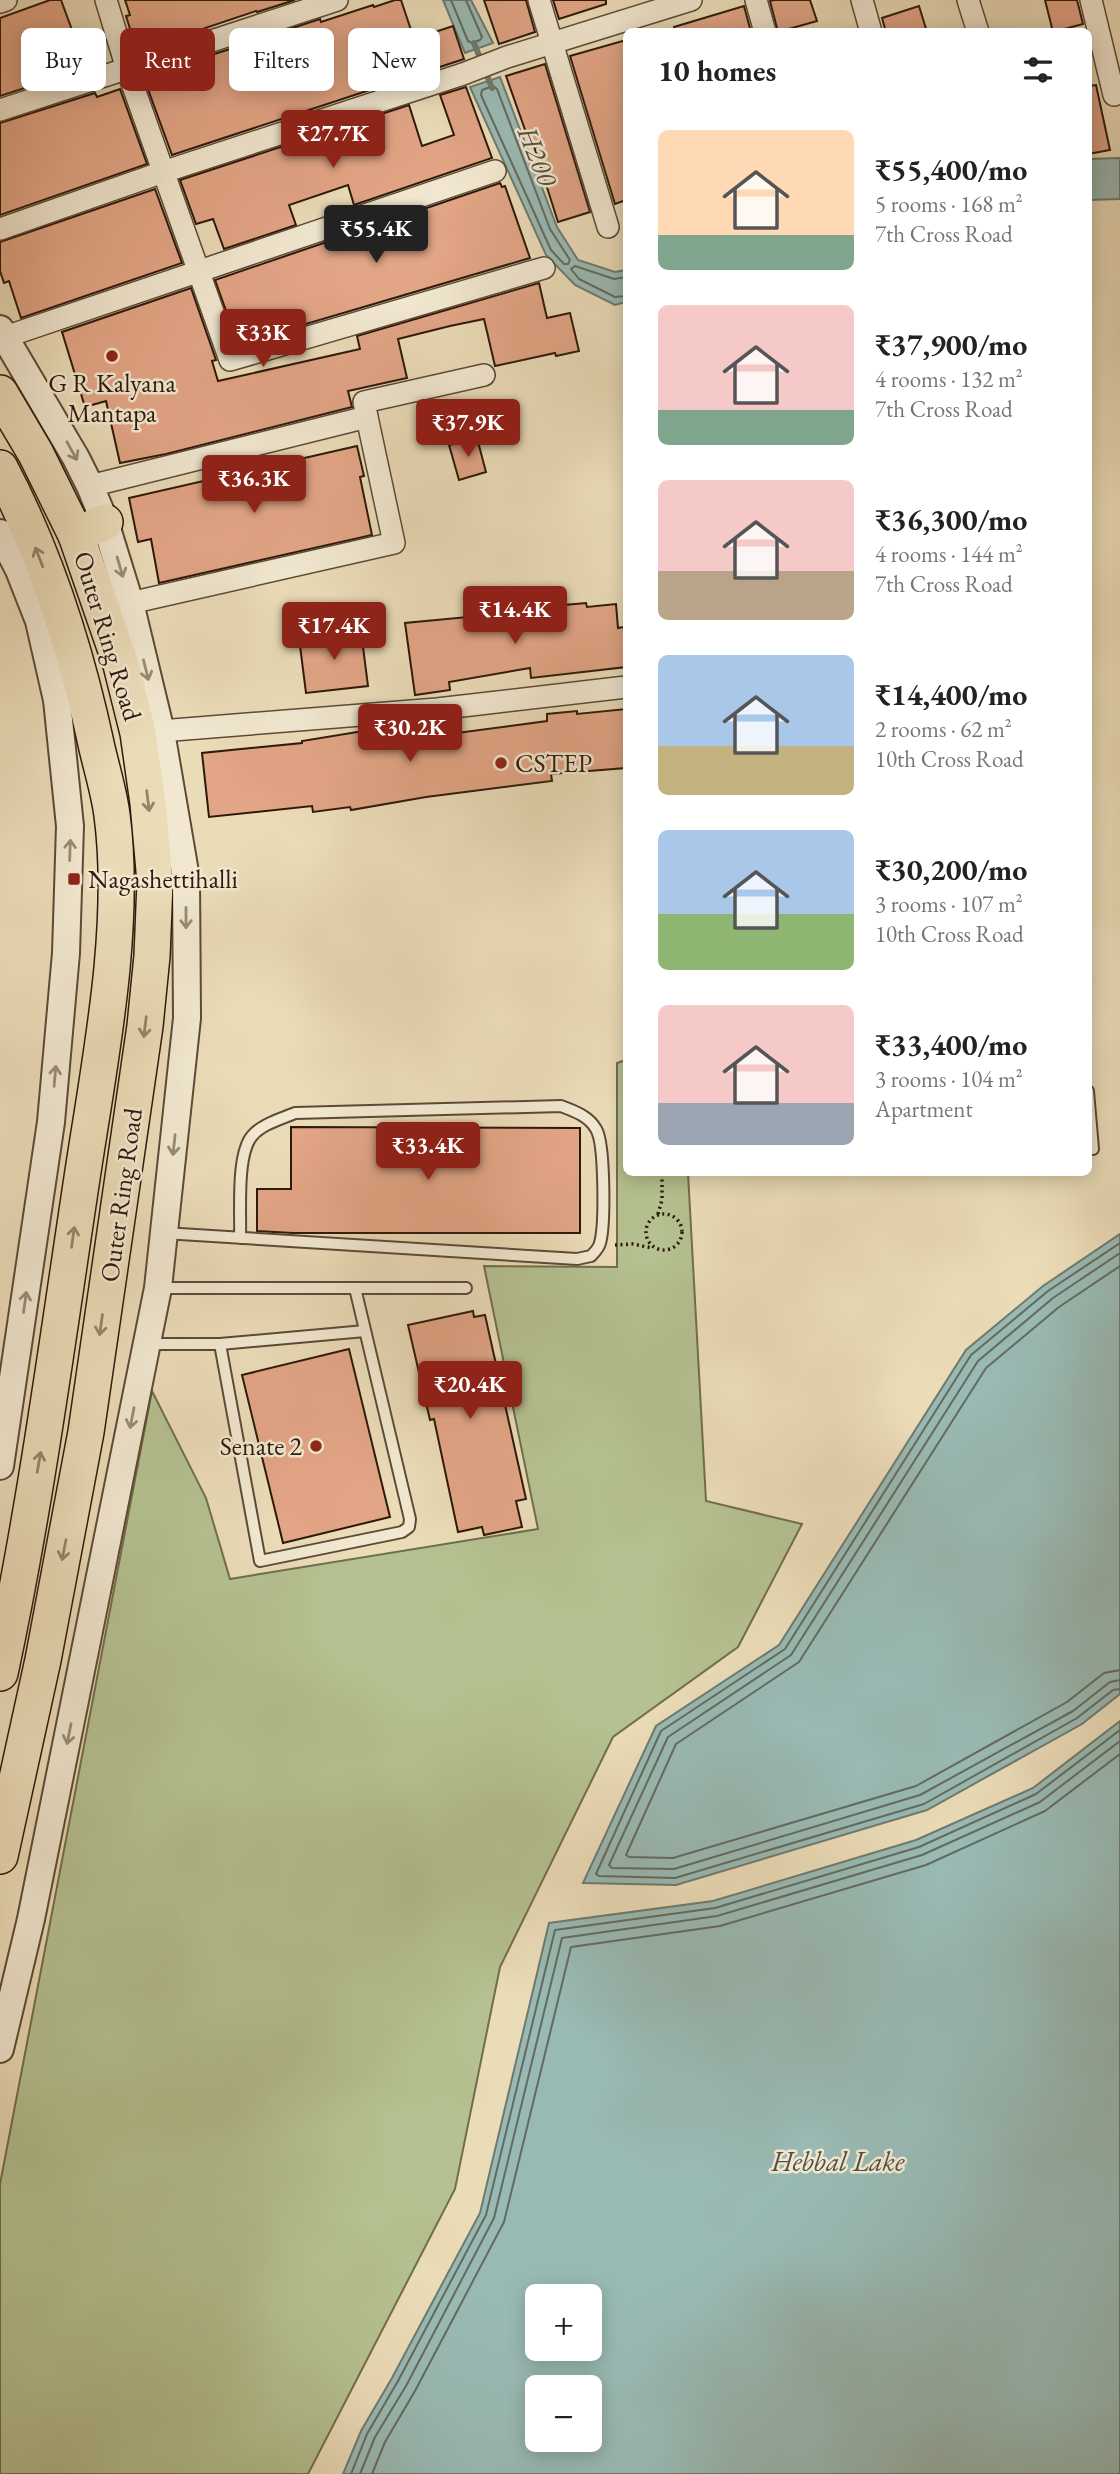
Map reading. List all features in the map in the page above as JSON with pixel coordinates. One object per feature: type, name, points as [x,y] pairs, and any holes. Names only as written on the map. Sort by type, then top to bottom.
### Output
[{"type":"highway","name":"Outer Ring Road","points":[[0,393],[42,466],[91,529],[121,665],[150,732],[148,803],[155,882],[152,956],[145,1026],[86,1432],[44,1660],[0,1856]]},
{"type":"highway","name":"Outer Ring Road","points":[[0,468],[16,498],[51,619],[82,677],[112,814],[116,877],[103,1037],[39,1459],[0,1673]]},
{"type":"street","points":[[0,2],[6,0]]},
{"type":"street","points":[[106,0],[120,46]]},
{"type":"street","points":[[215,40],[337,0]]},
{"type":"street","points":[[538,0],[608,227]]},
{"type":"street","points":[[0,229],[507,57],[691,0]]},
{"type":"street","points":[[756,0],[764,28]]},
{"type":"street","points":[[862,0],[870,28]]},
{"type":"street","points":[[968,0],[977,28]]},
{"type":"street","points":[[1091,0],[1114,95]]},
{"type":"street","points":[[0,110],[120,71]]},
{"type":"street","points":[[135,91],[230,360],[544,268]]},
{"type":"street","points":[[0,2049],[32,1919],[158,1288],[187,1018],[186,878],[150,732],[130,603],[91,529],[90,486],[3,333],[199,271],[495,171]]},
{"type":"street","points":[[130,603],[394,543],[364,402],[484,375]]},
{"type":"street","points":[[90,486],[367,417]]},
{"type":"street","points":[[0,533],[19,570],[51,619],[70,826],[66,953],[51,1122],[0,1466]]},
{"type":"street","points":[[150,732],[437,709],[623,687]]},
{"type":"lane","points":[[164,1233],[240,1238],[577,1259],[591,1256],[599,1247],[603,1228],[602,1150],[597,1129],[581,1114],[561,1105],[295,1113],[272,1122],[252,1136],[244,1153],[240,1238]]},
{"type":"lane","points":[[1092,1137],[1093,1149]]},
{"type":"lane","points":[[158,1288],[466,1288]]},
{"type":"lane","points":[[220,1344],[260,1561],[402,1532],[409,1527],[410,1519],[355,1288]]},
{"type":"lane","points":[[147,1344],[220,1344],[365,1331]]},
{"type":"path","points":[[659,1214],[662,1176]]},
{"type":"path","points":[[599,1247],[633,1244],[663,1250],[677,1246],[683,1233],[678,1219],[671,1214],[659,1214],[650,1220],[646,1233],[651,1245],[656,1248]]},
{"type":"green space","points":[[623,1061],[623,1176],[688,1176],[706,1501],[802,1524],[738,1647],[613,1737],[500,1967],[455,2189],[308,2474],[0,2474],[0,2184],[152,1391],[206,1498],[230,1579],[538,1529],[484,1266],[617,1267],[617,1063]]},
{"type":"water","points":[[443,0],[471,0],[493,43],[465,53]]},
{"type":"water","points":[[500,77],[557,227],[578,260],[615,272],[623,271],[623,303],[615,305],[575,285],[546,255],[470,87]]},
{"type":"water","points":[[1120,158],[1120,199],[1092,200],[1092,159]]},
{"type":"water","points":[[1120,1234],[1120,1694],[1082,1724],[927,1810],[676,1885],[583,1883],[656,1726],[779,1645],[966,1350],[1043,1286]]},
{"type":"water","name":"Hebbal Lake","points":[[1120,1721],[1120,2474],[343,2474],[361,2431],[480,2213],[549,1923],[713,1901],[916,1840],[1033,1788]]},
{"type":"building","points":[[50,0],[61,0],[71,28],[21,28],[21,89],[0,96],[0,18]]},
{"type":"building","points":[[125,0],[295,0],[205,28],[130,28],[126,16],[130,15]]},
{"type":"building","points":[[401,0],[410,28],[348,28],[348,91],[367,91],[172,155],[149,91],[215,91],[215,54],[229,49],[229,91],[334,91],[334,28],[292,28],[373,5],[374,7]]},
{"type":"building","points":[[484,0],[526,0],[535,32],[499,44]]},
{"type":"building","points":[[553,0],[606,0],[606,4],[559,19]]},
{"type":"building","points":[[810,0],[817,21],[792,28],[777,28],[770,1]]},
{"type":"building","points":[[1045,0],[1077,0],[1083,24],[1052,28]]},
{"type":"building","points":[[744,6],[750,28],[674,28]]},
{"type":"building","points":[[919,6],[926,28],[885,28],[882,18]]},
{"type":"building","points":[[453,26],[464,59],[440,67],[440,30]]},
{"type":"building","points":[[623,41],[623,201],[615,204],[570,56]]},
{"type":"building","points":[[545,64],[590,212],[558,222],[532,140],[529,141],[506,76]]},
{"type":"building","points":[[1096,85],[1110,150],[1092,153],[1092,86]]},
{"type":"building","points":[[466,87],[492,158],[354,205],[348,185],[289,205],[296,225],[224,249],[213,219],[196,224],[180,180],[409,105],[422,146],[454,135],[440,95]]},
{"type":"building","points":[[120,89],[147,164],[0,215],[0,123],[95,93],[97,97]]},
{"type":"building","points":[[500,183],[502,187],[505,186],[530,258],[238,344],[215,280]]},
{"type":"building","points":[[155,189],[182,263],[21,318],[9,281],[4,283],[0,271],[0,242]]},
{"type":"building","points":[[539,283],[547,318],[570,313],[579,351],[556,356],[555,353],[495,366],[484,319],[450,326],[398,339],[407,378],[348,391],[352,407],[120,463],[106,401],[85,407],[62,332],[191,288],[216,360],[212,361],[218,381],[360,349],[357,336]]},
{"type":"building","points":[[477,438],[486,472],[459,480],[449,445]]},
{"type":"building","points":[[357,446],[364,476],[360,477],[372,535],[159,583],[151,539],[138,542],[129,498]]},
{"type":"building","points":[[586,603],[587,607],[616,604],[618,628],[623,627],[623,667],[531,678],[530,668],[449,682],[450,690],[415,695],[405,623],[478,616],[478,621],[564,609],[564,605]]},
{"type":"building","points":[[361,631],[368,686],[306,693],[299,638]]},
{"type":"building","points":[[623,709],[623,768],[551,774],[552,781],[426,797],[351,810],[350,807],[313,812],[312,806],[209,817],[202,753],[302,743],[410,724],[412,739],[547,721],[547,714],[577,711],[577,714]]},
{"type":"building","points":[[291,1127],[580,1128],[580,1233],[257,1231],[257,1189],[291,1189]]},
{"type":"building","points":[[473,1311],[474,1317],[485,1315],[526,1499],[516,1501],[522,1527],[484,1535],[482,1527],[458,1532],[434,1419],[430,1420],[408,1325]]},
{"type":"building","name":"Senate 2","points":[[349,1349],[390,1517],[283,1543],[242,1375]]},
{"type":"waterway","name":"H200","points":[[474,43],[492,88]]},
{"type":"place","name":"G R Kalyana Mantapa","points":[[112,356]]},
{"type":"place","name":"CSTEP","points":[[501,763]]},
{"type":"place","name":"Nagashettihalli","points":[[74,879]]},
{"type":"place","name":"Senate 2","points":[[316,1446]]}]
